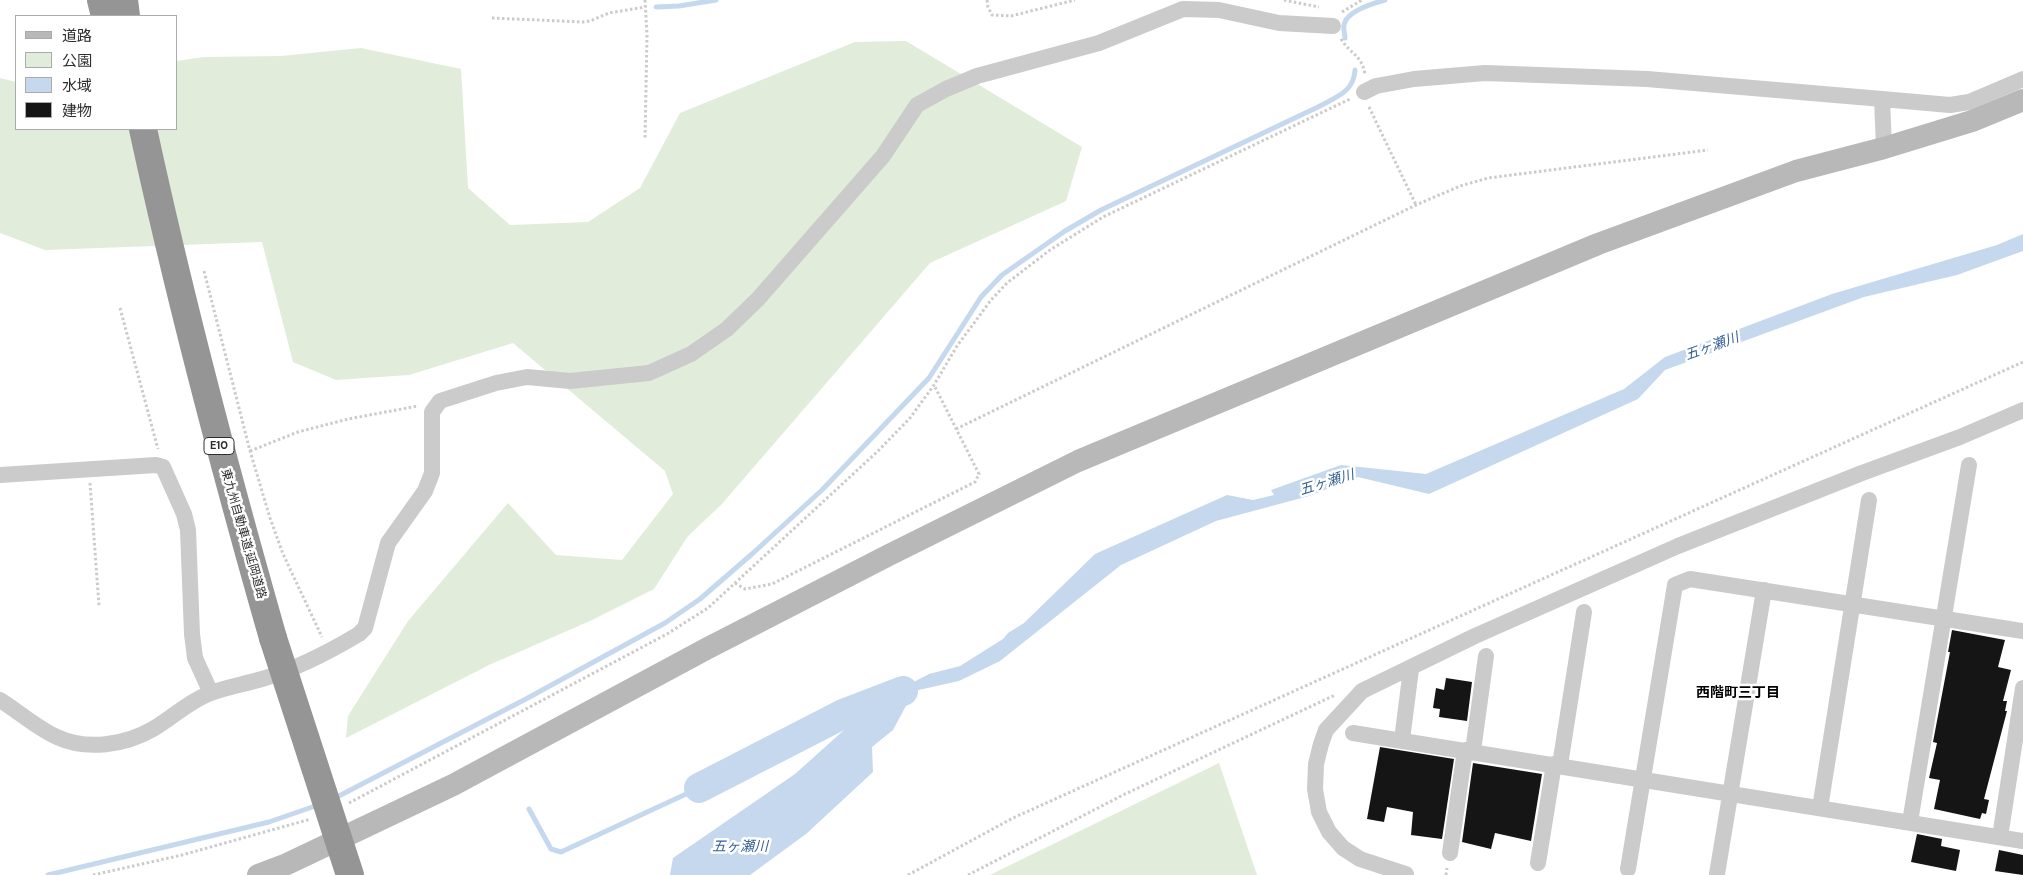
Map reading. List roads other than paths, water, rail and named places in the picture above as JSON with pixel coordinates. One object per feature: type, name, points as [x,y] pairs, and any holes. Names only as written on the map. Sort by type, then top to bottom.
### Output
[{"type":"highway","points":[[135,130],[170,253]]},
{"type":"highway","name":"東九州自動車道;延岡道路","points":[[143,130],[170,253],[223,465],[273,638],[350,875]]},
{"type":"street","points":[[0,700],[56,737],[73,743],[111,744],[133,739],[153,729],[200,698],[211,693],[264,679],[327,652],[359,634],[365,628],[388,543],[412,507],[426,491],[432,473],[432,412],[440,401],[496,383],[527,377],[570,381],[649,373],[691,354],[727,329],[758,299],[883,156],[917,104],[946,89],[978,76],[1099,43],[1183,9],[1219,10],[1279,22],[1337,19]]},
{"type":"street","points":[[1364,92],[1376,86],[1414,79],[1485,73],[1647,79],[1950,105],[1969,102],[2023,80]]},
{"type":"street","points":[[1882,99],[1884,148]]},
{"type":"street","points":[[258,875],[287,864],[453,785],[708,648],[889,554],[1078,461],[1598,244],[1796,171],[1884,148],[1972,121],[2023,100]]},
{"type":"street","points":[[1406,874],[1360,859],[1343,848],[1329,832],[1319,812],[1315,789],[1316,764],[1320,744],[1326,730],[1362,691],[1411,669],[1475,636],[1678,546],[1862,473],[1960,437],[2023,410]]},
{"type":"street","points":[[0,475],[156,465],[163,467],[184,514],[188,530],[192,634],[196,658],[211,693]]},
{"type":"street","points":[[1910,822],[1969,465]]},
{"type":"street","points":[[1820,808],[1870,500]]},
{"type":"street","points":[[1628,869],[1675,585],[1690,578],[2023,631]]},
{"type":"street","points":[[1717,874],[1764,590]]},
{"type":"street","points":[[1538,863],[1584,612]]},
{"type":"street","points":[[1450,853],[1486,656]]},
{"type":"street","points":[[1402,740],[1411,669]]},
{"type":"street","points":[[2000,837],[2023,688]]},
{"type":"street","points":[[0,711],[40,726]]},
{"type":"street","points":[[1353,733],[1643,778],[2023,841]]},
{"type":"water","name":"五ヶ瀬川","points":[[2023,234],[2023,251],[1957,275],[1864,297],[1665,370],[1638,399],[1429,494],[1358,477],[1309,496],[1216,521],[1121,565],[1000,661],[959,681],[914,691],[893,730],[872,747],[873,772],[806,834],[750,875],[670,875],[673,858],[795,774],[853,722],[902,688],[929,674],[960,666],[1003,639],[1008,633],[1024,623],[1095,554],[1227,495],[1253,500],[1274,495],[1271,490],[1341,465],[1426,474],[1624,389],[1665,357],[1832,294],[1997,245]]},
{"type":"waterway","points":[[656,7],[679,6],[716,0]]},
{"type":"waterway","points":[[1345,38],[1344,25],[1350,16],[1361,8],[1385,0]]},
{"type":"waterway","points":[[335,798],[524,700],[665,623],[700,599],[822,490],[929,378],[981,297],[1002,275],[1065,231],[1101,210],[1337,97],[1348,89],[1355,70]]},
{"type":"waterway","points":[[699,788],[843,714],[903,691]]},
{"type":"waterway","points":[[529,809],[551,849],[561,852],[699,788]]},
{"type":"waterway","points":[[48,875],[269,822],[318,805]]},
{"type":"district","name":"西階町三丁目","points":[[1738,693]]}]
